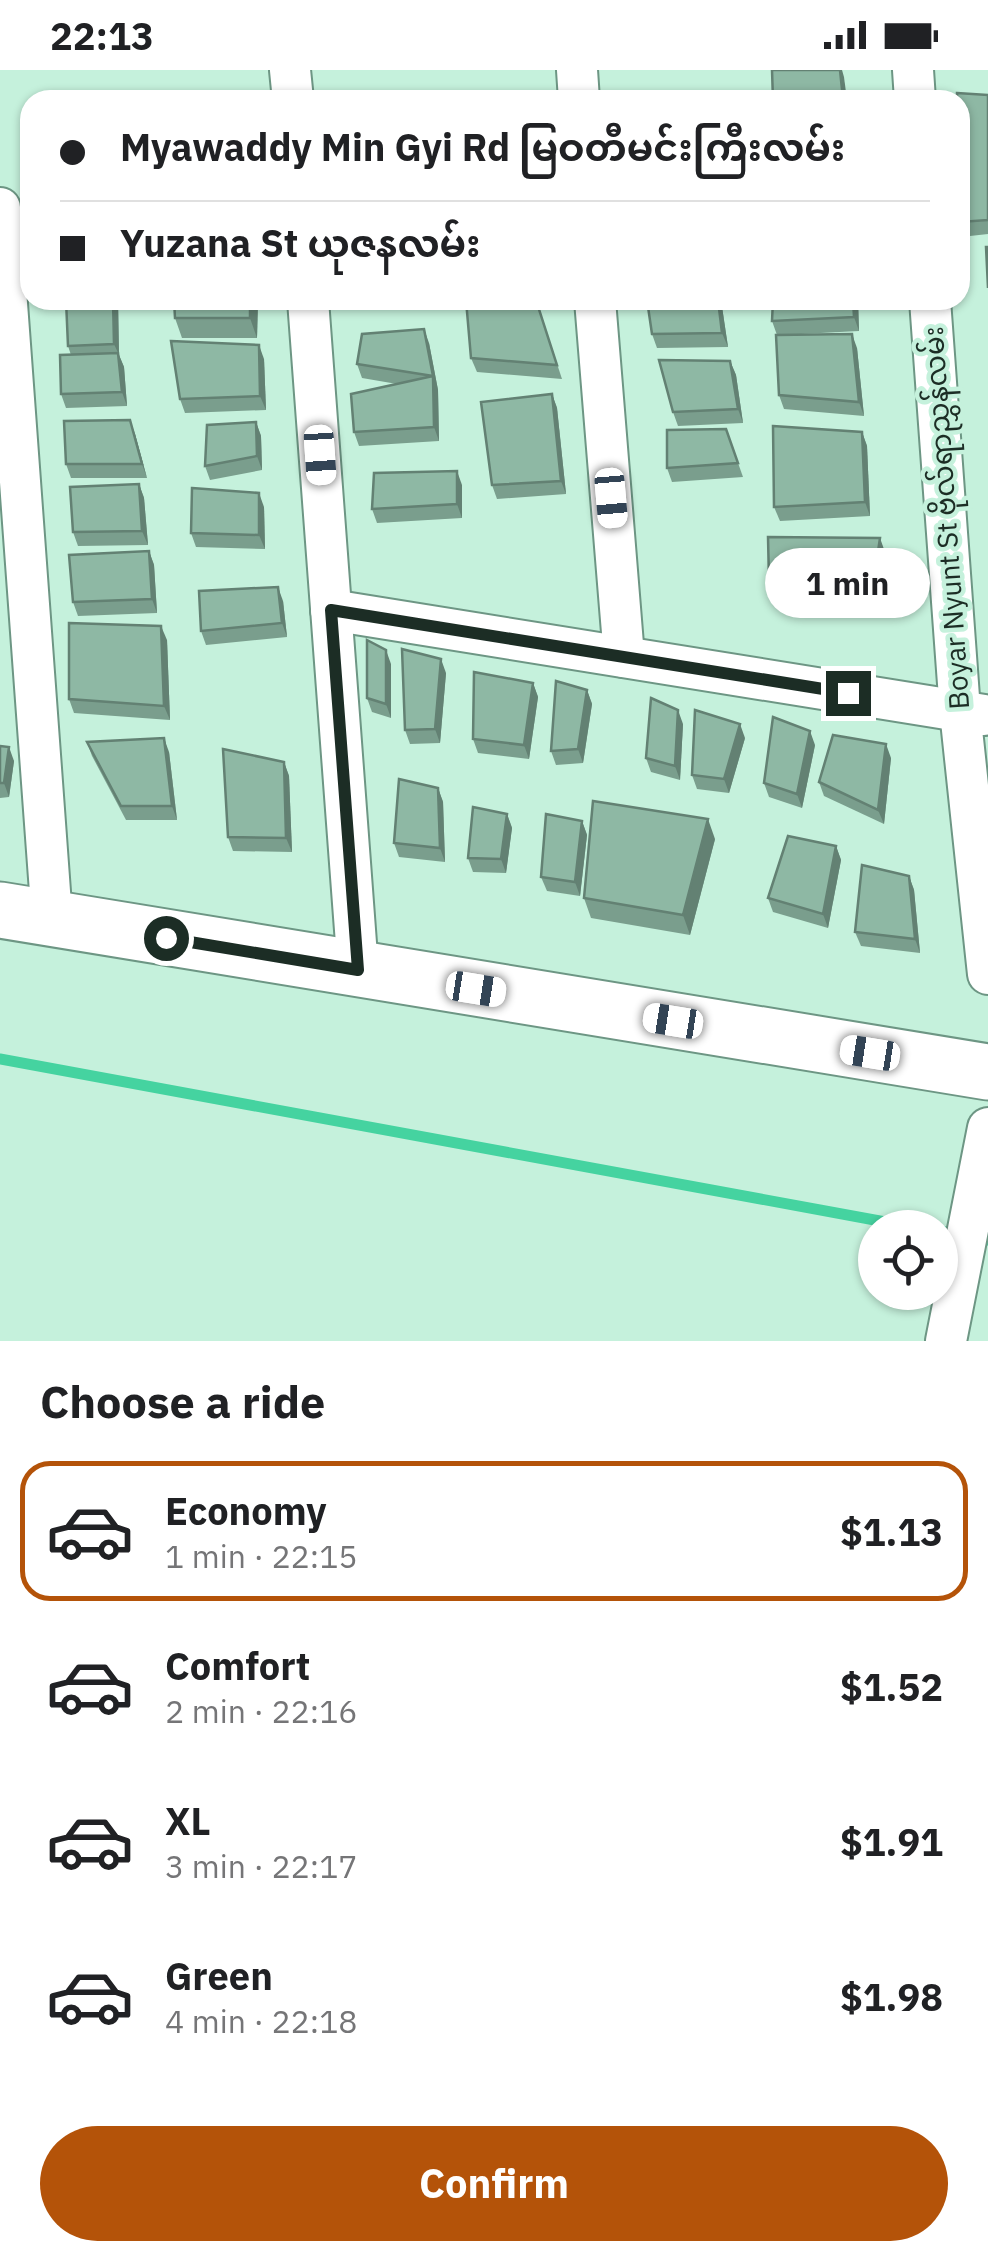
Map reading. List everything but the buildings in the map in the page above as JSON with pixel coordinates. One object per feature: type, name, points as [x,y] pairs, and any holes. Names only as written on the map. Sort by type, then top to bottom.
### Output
[{"type":"main road","points":[[26,914],[988,1072]]},
{"type":"street","points":[[0,208],[26,914]]},
{"type":"street","points":[[309,310],[358,970]]},
{"type":"street","points":[[596,310],[624,657]]},
{"type":"street","name":"Boyar Nyunt St ဗိုလ်ရာညွှန်လမ်း","points":[[931,310],[974,713],[988,974]]},
{"type":"street","points":[[331,610],[974,713]]},
{"type":"street","points":[[946,1341],[988,1128]]},
{"type":"waterway","points":[[0,1059],[858,1217]]},
{"type":"waterway","points":[[958,1234],[988,1240]]},
{"type":"route","points":[[166,938],[358,970],[331,610],[848,693]]}]
